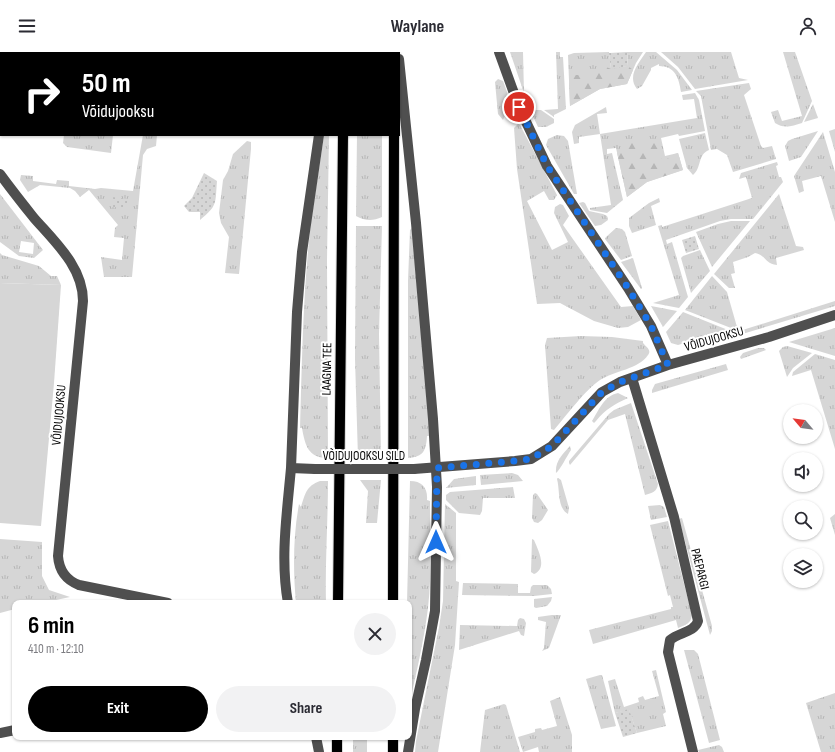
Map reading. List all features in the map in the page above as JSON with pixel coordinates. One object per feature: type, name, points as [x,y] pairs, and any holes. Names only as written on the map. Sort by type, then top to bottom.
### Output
[{"type":"main road","name":"LAAGNA TEE","points":[[338,600],[343,136]]},
{"type":"main road","points":[[393,600],[394,136]]},
{"type":"main road","points":[[337,740],[337,752]]},
{"type":"main road","points":[[393,740],[393,752]]},
{"type":"street","points":[[499,52],[519,107],[547,166],[628,288],[651,326],[668,365]]},
{"type":"street","points":[[400,69],[416,223],[437,468],[435,610],[412,723]]},
{"type":"street","points":[[288,600],[285,561],[291,468],[297,312],[302,252],[319,136]]},
{"type":"street","name":"VÕIDUJOOKSU","points":[[0,174],[20,201],[68,258],[75,270],[83,290],[58,556],[60,568],[69,580],[86,587],[153,600]]},
{"type":"street","name":"VÕIDUJOOKSU","points":[[414,469],[531,459],[552,446],[602,392],[620,382],[668,365],[769,337],[835,315]]},
{"type":"street","name":"PAEPARGI","points":[[632,378],[674,517],[698,621],[697,625],[690,630],[676,635],[670,640],[668,652],[693,752]]},
{"type":"street","name":"VÕIDUJOOKSU SILD","points":[[291,468],[414,469]]},
{"type":"street","points":[[0,733],[12,731]]},
{"type":"street","points":[[317,740],[319,752]]},
{"type":"street","points":[[408,752],[410,740]]},
{"type":"green space","points":[[510,52],[523,52],[524,93]]},
{"type":"green space","points":[[556,52],[560,52],[560,57],[563,57],[566,109],[554,115],[554,117],[544,110],[558,109]]},
{"type":"green space","points":[[609,52],[611,68],[628,66],[627,52],[643,52],[636,63],[627,84],[600,89],[570,106],[568,55],[574,53]]},
{"type":"green space","points":[[627,52],[628,66],[611,69],[609,53]]},
{"type":"green space","points":[[646,52],[656,52],[677,70],[692,90],[681,92],[679,82],[675,74],[669,68],[659,66],[659,64],[651,68],[642,86],[637,89],[634,84],[633,75]]},
{"type":"green space","points":[[661,52],[731,52],[739,78],[748,80],[695,89],[678,67]]},
{"type":"green space","points":[[783,52],[795,52],[812,101],[802,123],[788,126],[782,126],[775,123],[771,112],[778,110],[782,121],[802,116]]},
{"type":"green space","points":[[604,66],[611,69],[628,66],[633,70],[627,84],[600,89],[570,106],[569,83],[573,75],[589,75]]},
{"type":"green space","points":[[498,79],[503,81],[509,100],[508,109],[503,120],[498,114],[495,82]]},
{"type":"green space","points":[[749,83],[751,89],[744,95],[761,146],[763,148],[772,146],[776,159],[733,172],[727,155],[717,149],[711,150],[701,96],[696,91]]},
{"type":"green space","points":[[695,93],[699,100],[705,131],[679,136],[678,134],[661,138],[665,156],[678,153],[683,170],[647,182],[627,197],[616,148],[607,149],[607,154],[612,153],[623,200],[607,213],[590,210],[590,208],[611,205],[600,134],[697,118],[694,99],[683,100],[682,95]]},
{"type":"green space","points":[[525,99],[533,99],[533,110],[541,110],[554,119],[554,123],[546,127],[538,127]]},
{"type":"green space","points":[[813,104],[818,118],[804,122]]},
{"type":"green space","points":[[606,107],[607,113],[597,114],[600,134],[579,137],[579,143],[574,144],[572,132],[575,125]]},
{"type":"green space","points":[[518,124],[520,125],[557,195],[554,200],[549,200],[544,191],[527,201],[552,250],[568,242],[554,213],[555,207],[560,204],[563,205],[569,216],[563,225],[621,307],[633,306],[641,320],[628,327],[618,328],[594,321],[560,303],[537,304],[517,169],[514,128]]},
{"type":"green space","points":[[835,129],[835,152],[829,131]]},
{"type":"green space","points":[[818,131],[801,157],[789,161],[785,146],[788,141]]},
{"type":"green space","points":[[823,132],[835,172],[835,222],[821,176],[802,181],[804,191],[799,193],[794,176]]},
{"type":"green space","points":[[705,133],[709,150],[705,152],[701,158],[698,169],[693,175],[687,168],[679,139]]},
{"type":"green space","points":[[557,135],[564,136],[568,141],[577,194],[574,194],[546,145],[548,139]]},
{"type":"green space","points":[[64,136],[113,136],[111,153],[67,147],[63,143]]},
{"type":"green space","points":[[143,136],[157,136],[156,146],[147,149],[143,155],[132,277],[104,277],[101,257],[122,260],[124,238],[114,237],[115,228],[118,225],[89,190],[80,197],[70,188],[40,185],[28,192],[20,180],[21,175],[33,176],[33,181],[56,184],[57,180],[69,181],[69,186],[133,191]]},
{"type":"green space","points":[[324,136],[329,136],[327,260],[328,458],[316,456],[312,453],[306,445],[302,428],[300,428],[303,325],[311,222]]},
{"type":"green space","points":[[357,136],[382,136],[382,217],[366,220],[356,216]]},
{"type":"green space","points":[[642,139],[652,141],[659,145],[662,152],[661,162],[678,153],[683,170],[647,182],[627,197],[617,153],[626,144]]},
{"type":"green space","points":[[247,141],[251,142],[251,149],[239,274],[225,273],[229,237],[221,223],[219,213],[223,180],[228,171],[233,154]]},
{"type":"green space","points":[[777,162],[778,165],[776,166],[779,177],[781,177],[783,182],[753,219],[731,219],[720,221],[666,240],[667,244],[672,242],[688,297],[679,308],[653,303],[679,295],[658,226],[662,225],[662,227],[752,198],[746,177],[739,179],[741,173]]},
{"type":"green space","points":[[204,173],[217,181],[216,195],[213,207],[200,220],[200,212],[189,212],[184,206],[192,198]]},
{"type":"green space","points":[[0,194],[43,250],[34,258],[19,256],[0,242]],"holes":[[[21,241],[34,243],[33,254],[19,252]]]},
{"type":"green space","points":[[779,194],[796,246],[803,247],[804,250],[776,258],[777,265],[770,263],[759,254],[755,253],[733,262],[735,273],[731,274],[735,288],[729,288],[714,274]]},
{"type":"green space","points":[[112,197],[128,199],[127,208],[111,207]]},
{"type":"green space","points":[[659,198],[660,202],[651,206],[656,225],[632,233],[629,226],[629,218],[649,203]]},
{"type":"green space","points":[[583,202],[589,211],[603,214],[607,216],[608,220],[601,225],[595,226],[579,203]]},
{"type":"green space","points":[[731,221],[750,221],[712,267],[696,232]]},
{"type":"green space","points":[[356,226],[382,226],[379,334],[381,457],[358,458],[355,359]]},
{"type":"green space","points":[[412,228],[430,436],[427,436],[425,449],[421,454],[408,458],[408,281],[410,230]]},
{"type":"green space","points":[[616,228],[622,229],[625,232],[632,256],[621,260],[605,239]]},
{"type":"green space","points":[[695,236],[699,249],[686,253],[682,240]]},
{"type":"green space","points":[[700,250],[710,271],[691,293],[681,258]]},
{"type":"green space","points":[[0,253],[2,255],[39,266],[51,276],[57,276],[61,285],[0,283]]},
{"type":"green space","points":[[633,258],[642,288],[641,289],[621,262]]},
{"type":"green space","points":[[712,276],[727,292],[737,327],[731,328],[685,310]]},
{"type":"green space","points":[[0,283],[61,285],[41,526],[0,523]]},
{"type":"green space","points":[[835,301],[835,306],[689,350],[692,346]]},
{"type":"green space","points":[[651,306],[677,311],[663,327]]},
{"type":"green space","points":[[683,312],[728,330],[678,345],[671,343],[666,332]]},
{"type":"green space","points":[[835,328],[835,356],[789,342]]},
{"type":"green space","points":[[581,336],[612,337],[643,341],[649,350],[649,353],[639,364],[606,377],[594,384],[554,430],[551,429],[545,345],[547,338]]},
{"type":"green space","points":[[787,346],[812,353],[793,368],[787,377],[779,351],[783,347]]},
{"type":"green space","points":[[758,348],[764,348],[766,350],[741,359],[740,357],[743,353]]},
{"type":"green space","points":[[815,354],[835,360],[835,449],[823,410],[823,404],[821,404],[811,370],[792,376],[793,372]]},
{"type":"green space","points":[[726,364],[728,370],[652,393],[655,384]]},
{"type":"green space","points":[[618,393],[628,398],[603,413],[594,423],[592,421],[605,400]]},
{"type":"green space","points":[[631,403],[658,484],[652,493],[645,495],[625,414],[608,420],[570,465],[569,463],[569,461],[609,414],[614,410]]},
{"type":"green space","points":[[570,446],[571,450],[556,473],[558,461]]},
{"type":"green space","points":[[512,473],[518,475],[523,481],[481,485],[480,475]]},
{"type":"green space","points":[[476,476],[476,485],[446,488],[454,479]]},
{"type":"green space","points":[[558,478],[561,480],[569,508],[568,514],[564,511],[560,503]]},
{"type":"green space","points":[[360,480],[381,480],[377,523],[366,523],[368,491]]},
{"type":"green space","points":[[320,481],[328,481],[326,600],[296,600],[294,554],[299,504],[301,507],[305,494],[315,483]]},
{"type":"green space","points":[[410,481],[414,481],[423,486],[426,492],[427,500],[430,501],[430,581],[426,620],[412,693],[412,600],[407,600]]},
{"type":"green space","points":[[513,487],[515,498],[483,498],[482,511],[480,515],[459,513],[446,500],[446,495],[450,492]]},
{"type":"green space","points":[[535,493],[548,510],[542,520],[538,523],[534,522],[532,518],[533,495]]},
{"type":"green space","points":[[445,504],[456,513],[456,581],[459,582],[455,645],[438,752],[415,752],[443,601]]},
{"type":"green space","points":[[660,505],[664,507],[667,517],[651,520],[648,506]]},
{"type":"green space","points":[[835,514],[835,535],[830,518]]},
{"type":"green space","points":[[682,518],[712,626],[710,635],[679,519]]},
{"type":"green space","points":[[668,521],[692,615],[690,620],[687,624],[678,628],[676,620],[593,644],[589,630],[671,609],[671,607],[673,607],[670,595],[668,596],[650,525]]},
{"type":"green space","points":[[0,539],[42,542],[42,576],[49,590],[70,597],[56,600],[12,600],[12,610],[0,613]]},
{"type":"green space","points":[[532,539],[534,540],[541,558],[540,568],[534,574],[531,572]]},
{"type":"green space","points":[[463,583],[518,584],[518,593],[530,593],[533,585],[547,585],[551,589],[552,594],[534,596],[462,595]]},
{"type":"green space","points":[[552,597],[547,606],[534,607],[534,599]]},
{"type":"green space","points":[[561,615],[549,648],[542,651],[544,648],[546,622],[538,620],[538,617]]},
{"type":"green space","points":[[520,618],[524,619],[526,623],[524,636],[521,635],[519,631],[459,650],[460,625],[517,626]]},
{"type":"green space","points":[[684,650],[694,650],[698,654],[720,740],[709,743]]},
{"type":"green space","points":[[656,670],[666,712],[663,714],[666,726],[637,733],[629,710],[615,713],[608,681],[615,679],[624,707],[639,702],[638,698],[643,696],[645,700],[659,696],[652,671]]},
{"type":"green space","points":[[602,675],[616,726],[601,729],[586,679]]},
{"type":"green space","points":[[835,693],[835,752],[821,752],[806,703]]},
{"type":"green space","points":[[560,697],[572,735],[572,752],[539,752],[538,747],[523,752],[518,737],[535,732],[535,729],[541,728],[542,730],[557,726],[550,701]]},
{"type":"green space","points":[[504,704],[506,705],[520,752],[480,752],[485,710]]},
{"type":"green space","points":[[629,709],[637,733],[623,737],[615,713]]},
{"type":"green space","points":[[353,740],[367,740],[367,752],[353,752]]},
{"type":"green space","points":[[719,745],[722,747],[724,752],[699,752],[698,750]]},
{"type":"route","points":[[436,542],[437,468],[531,459],[552,446],[602,392],[620,382],[668,365],[651,326],[628,288],[547,166],[519,107]]}]
